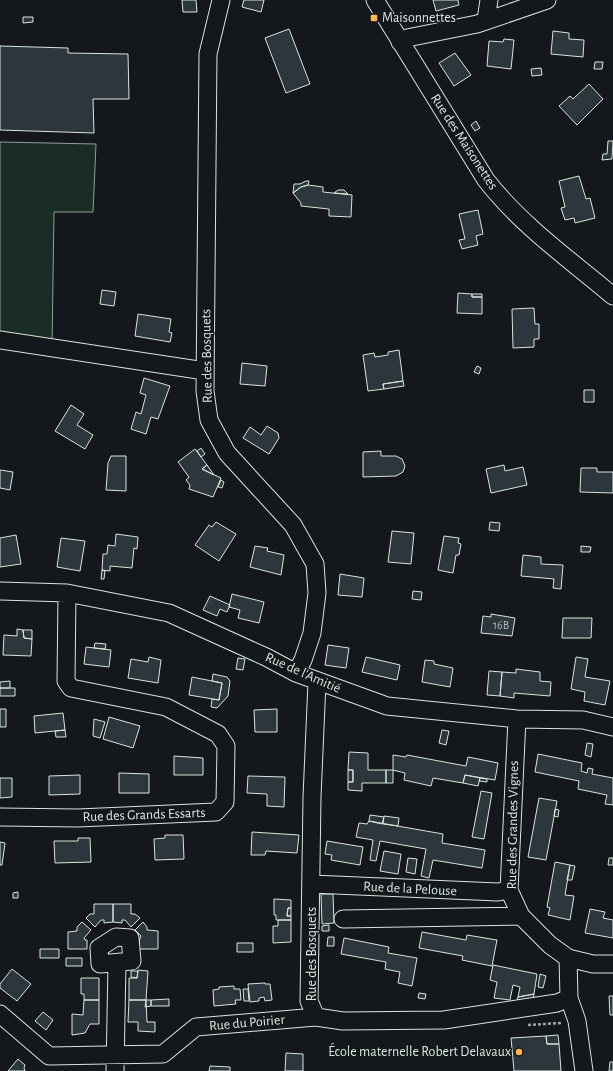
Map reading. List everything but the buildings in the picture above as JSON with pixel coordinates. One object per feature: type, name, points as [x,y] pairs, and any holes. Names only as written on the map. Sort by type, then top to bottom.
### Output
[{"type":"street","name":"Rue des Bosquets","points":[[221,0],[208,54],[205,391],[209,420],[227,453],[293,525],[315,564],[317,593],[312,633],[303,660],[296,673]]},
{"type":"street","name":"Rue des Maisonettes","points":[[375,0],[486,180],[501,199],[518,216],[613,296]]},
{"type":"street","points":[[486,20],[489,0]]},
{"type":"street","points":[[400,42],[406,38],[442,32],[486,20],[547,0]]},
{"type":"street","points":[[0,340],[205,371]]},
{"type":"street","name":"Rue de l'Amitié","points":[[0,591],[67,592],[169,613],[266,657],[296,673],[387,706],[517,719],[583,720],[613,727]]},
{"type":"street","name":"Rue des Grands Essarts","points":[[0,817],[78,818],[216,812],[225,802],[226,746],[218,734],[166,707],[71,688],[66,680],[67,592]]},
{"type":"street","name":"Rue des Bosquets","points":[[318,682],[312,798],[312,884],[309,1001],[316,1017],[343,1021],[444,1020],[557,1003],[569,998]]},
{"type":"street","name":"Rue des Grandes Vignes","points":[[517,719],[509,890],[521,916],[550,945],[568,958],[593,964],[613,964]]},
{"type":"street","name":"Rue de la Pelouse","points":[[312,884],[498,892],[509,890]]},
{"type":"street","points":[[343,919],[521,916]]},
{"type":"street","points":[[568,958],[569,998],[577,1021],[584,1071]]},
{"type":"street","points":[[115,1063],[117,963]]},
{"type":"street","name":"Rue du Poirier","points":[[0,1014],[49,1056],[115,1063],[163,1054],[196,1027],[316,1017]]},
{"type":"path","points":[[545,1005],[545,1024]]},
{"type":"green space","points":[[0,142],[96,144],[93,212],[54,212],[52,348],[0,340]]},
{"type":"place","name":"Maisonnettes","points":[[374,18]]},
{"type":"place","name":"École maternelle Robert Delavaux","points":[[519,1052]]}]
